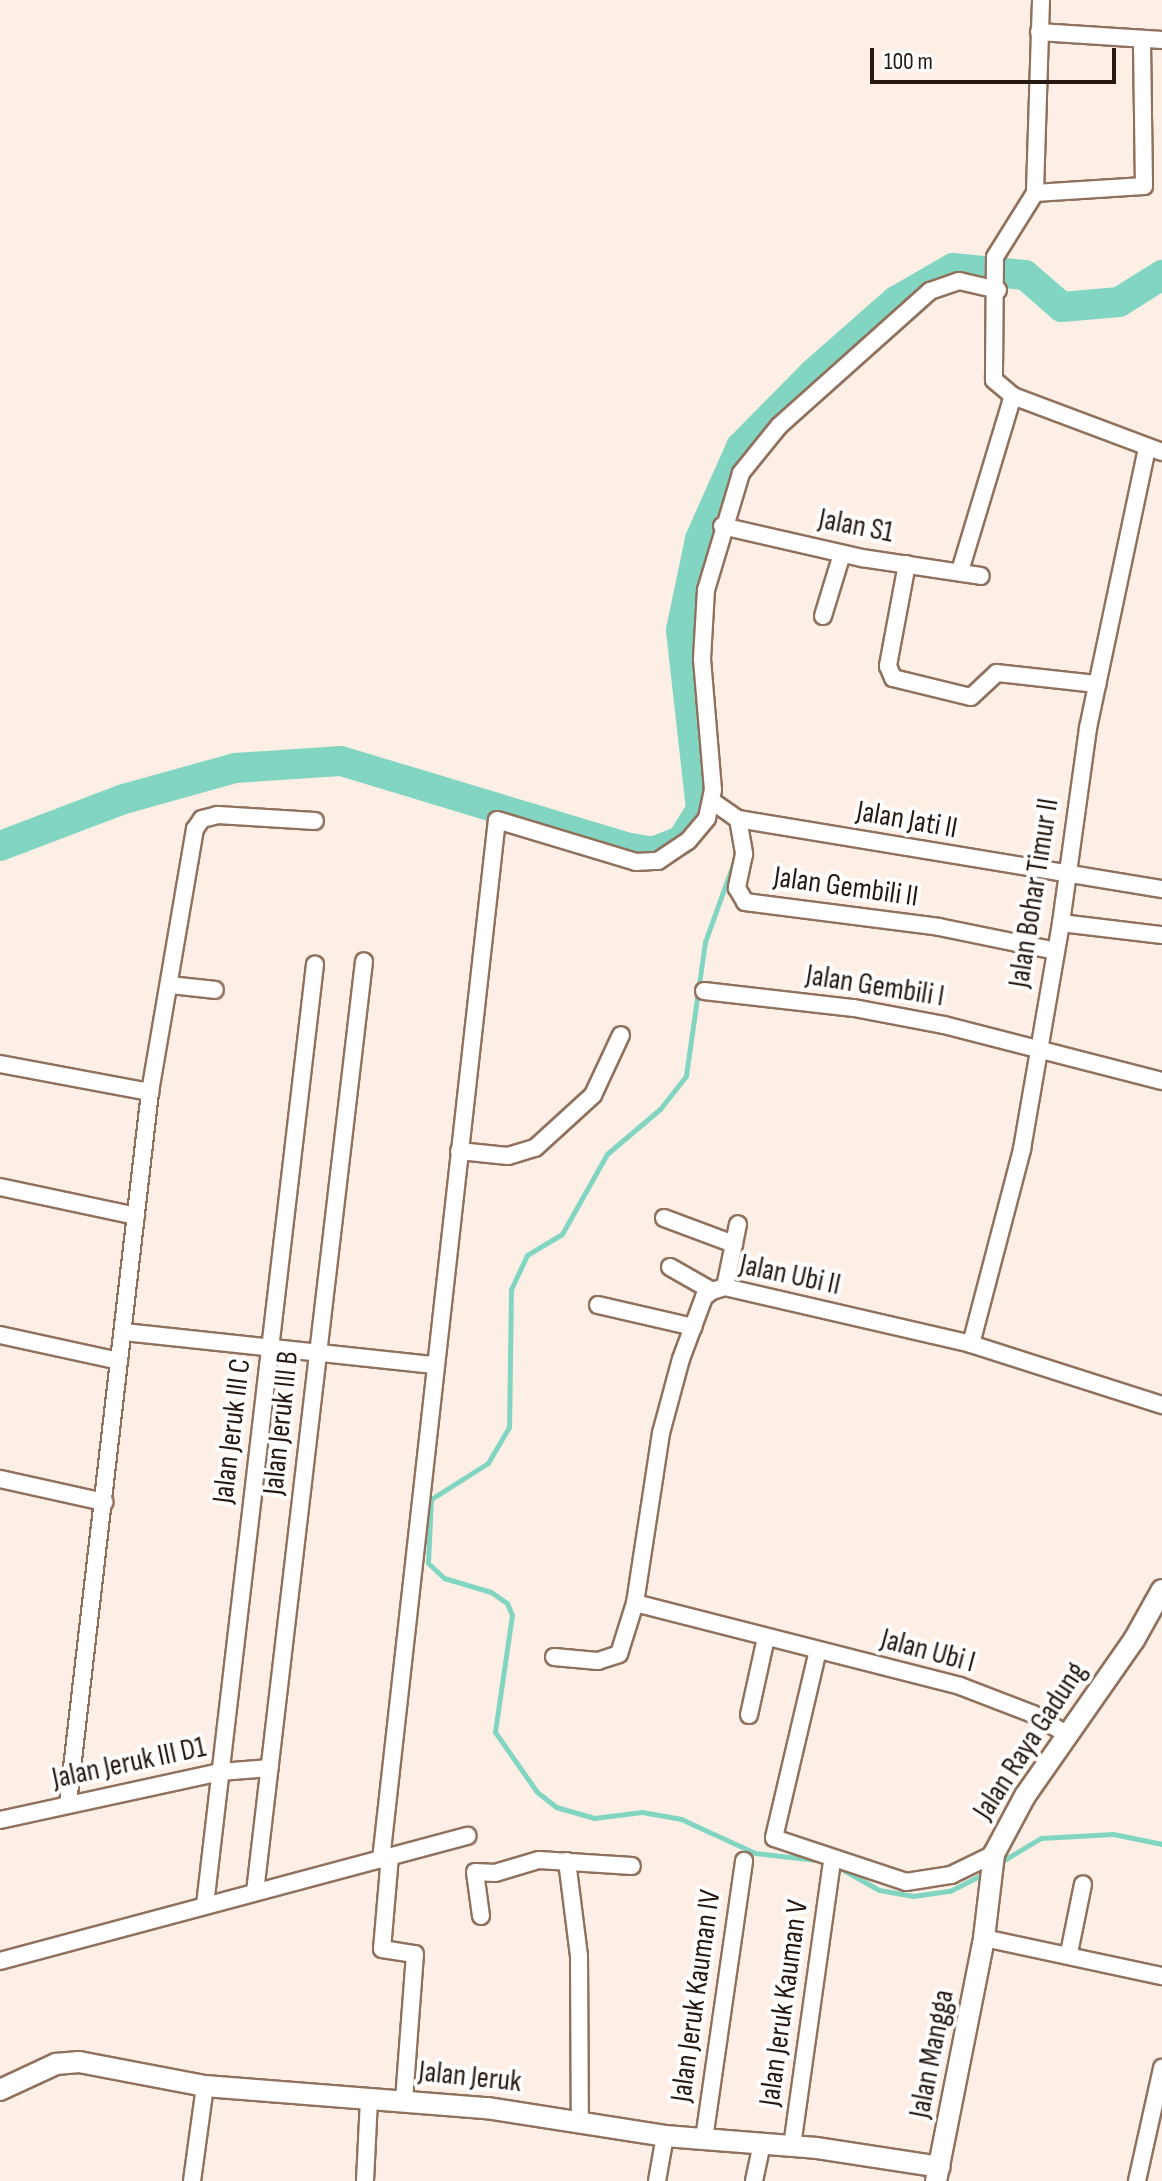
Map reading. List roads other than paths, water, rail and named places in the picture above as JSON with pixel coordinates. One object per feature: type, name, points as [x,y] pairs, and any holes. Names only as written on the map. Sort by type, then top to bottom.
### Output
[{"type":"street","points":[[1041,0],[1035,193],[995,257],[997,286],[993,377],[998,388],[1013,396],[1155,450]]},
{"type":"street","points":[[1039,32],[1162,40]]},
{"type":"street","points":[[1035,193],[1144,186],[1142,39]]},
{"type":"street","points":[[404,2100],[415,1954],[382,1949],[385,1858],[434,1365],[497,820],[647,863],[683,846],[710,809],[703,625],[722,526],[741,473],[757,451],[930,291],[959,281],[997,286]]},
{"type":"street","points":[[960,571],[1013,396]]},
{"type":"street","name":"Jalan Bohar Timur II","points":[[971,1344],[1022,1149],[1036,1046],[1061,923],[1097,684],[1155,450]]},
{"type":"street","name":"Jalan S1","points":[[722,526],[842,554],[981,576]]},
{"type":"street","points":[[823,616],[842,554]]},
{"type":"street","points":[[907,564],[888,666],[893,678],[968,697],[979,694],[997,673],[1097,684]]},
{"type":"street","points":[[710,809],[738,819]]},
{"type":"street","points":[[68,1803],[150,1092],[194,836],[202,819],[268,814],[315,821]]},
{"type":"street","name":"Jalan Jati II","points":[[738,819],[1162,889]]},
{"type":"street","name":"Jalan Gembili II","points":[[738,819],[745,843],[737,888],[745,902],[939,927],[1056,951]]},
{"type":"street","points":[[1061,923],[1162,935]]},
{"type":"street","name":"Jalan Jeruk III B","points":[[255,1892],[364,961]]},
{"type":"street","name":"Jalan Jeruk III C","points":[[205,1905],[315,964]]},
{"type":"street","points":[[170,985],[215,990]]},
{"type":"street","name":"Jalan Gembili I","points":[[704,991],[854,1008],[1036,1046],[1162,1081]]},
{"type":"street","points":[[459,1151],[508,1156],[535,1148],[593,1095],[621,1035]]},
{"type":"street","points":[[0,1064],[150,1092]]},
{"type":"street","points":[[0,1187],[136,1216]]},
{"type":"street","points":[[664,1218],[734,1244]]},
{"type":"street","points":[[670,1267],[718,1289],[738,1224]]},
{"type":"street","name":"Jalan Ubi II","points":[[554,1657],[598,1661],[619,1654],[635,1603],[661,1433],[704,1297],[718,1289],[971,1344],[1162,1405]]},
{"type":"street","points":[[598,1305],[693,1327]]},
{"type":"street","points":[[124,1332],[434,1365]]},
{"type":"street","points":[[0,1335],[119,1361]]},
{"type":"street","points":[[0,1479],[104,1502]]},
{"type":"street","name":"Jalan Raya Gadung","points":[[984,1938],[992,1861],[1025,1796],[1162,1590]]},
{"type":"street","points":[[635,1603],[766,1638],[749,1715]]},
{"type":"street","name":"Jalan Ubi I","points":[[766,1638],[960,1686],[1033,1714],[1068,1735]]},
{"type":"street","points":[[818,1650],[774,1838],[906,1882],[951,1875],[992,1861]]},
{"type":"street","name":"Jalan Jeruk III D1","points":[[0,1820],[220,1772],[270,1768]]},
{"type":"street","points":[[0,1961],[468,1836]]},
{"type":"street","points":[[481,1916],[475,1872],[495,1873],[539,1860],[632,1866]]},
{"type":"street","points":[[567,1861],[579,1947],[580,2121]]},
{"type":"street","name":"Jalan Jeruk Kauman IV","points":[[704,2139],[744,1861]]},
{"type":"street","name":"Jalan Jeruk Kauman V","points":[[792,2146],[831,1867]]},
{"type":"street","points":[[1069,1953],[1083,1884]]},
{"type":"street","points":[[984,1938],[1069,1953],[1162,1976]]},
{"type":"street","name":"Jalan Mangga","points":[[938,2174],[984,1938]]},
{"type":"street","name":"Jalan Jeruk","points":[[0,2090],[66,2061],[205,2086],[404,2100],[580,2121],[665,2136],[792,2146],[938,2174]]},
{"type":"street","points":[[1137,2181],[1159,2100],[1162,2068]]},
{"type":"street","points":[[192,2181],[205,2086]]},
{"type":"street","points":[[365,2181],[369,2098]]},
{"type":"street","points":[[657,2181],[665,2136]]},
{"type":"street","points":[[754,2181],[762,2144]]},
{"type":"waterway","points":[[0,846],[124,799],[235,768],[341,761],[625,847],[653,852],[682,840],[701,809],[681,630],[700,539],[741,447],[814,373],[896,301],[953,268],[1025,275],[1062,307],[1119,302],[1162,275]]},
{"type":"waterway","points":[[737,853],[705,942],[686,1076],[660,1109],[607,1154],[562,1234],[527,1255],[511,1289],[509,1427],[488,1463],[431,1499],[428,1563],[444,1578],[491,1592],[507,1603],[512,1615],[495,1732],[537,1792],[556,1807],[594,1818],[642,1812],[681,1819],[755,1853],[817,1860]]},
{"type":"waterway","points":[[999,1863],[1041,1838],[1113,1834],[1162,1844]]},
{"type":"waterway","points":[[838,1867],[879,1890],[913,1896],[950,1891],[985,1873]]}]
